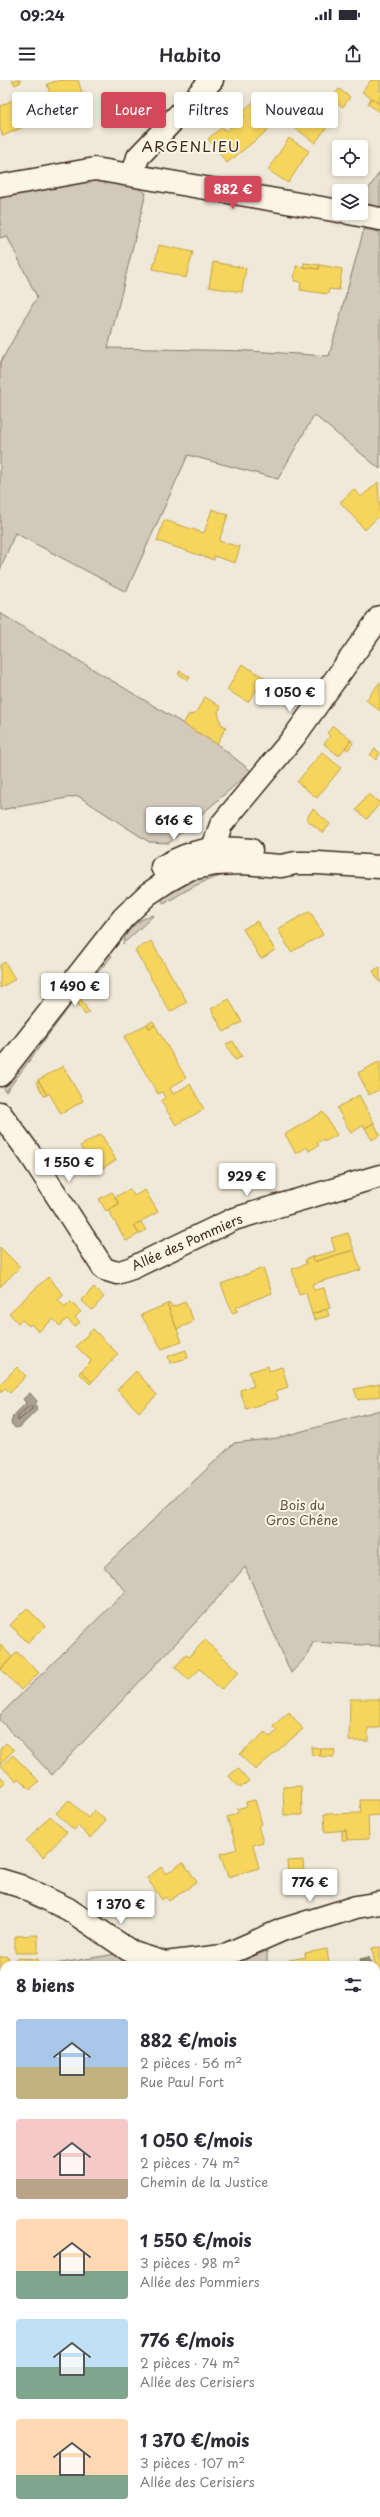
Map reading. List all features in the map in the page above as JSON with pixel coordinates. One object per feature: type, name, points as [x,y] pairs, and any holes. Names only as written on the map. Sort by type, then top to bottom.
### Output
[{"type":"street","points":[[134,174],[138,157],[212,80]]},
{"type":"street","points":[[0,186],[95,169],[134,174],[332,210]]},
{"type":"street","points":[[368,217],[380,219]]},
{"type":"street","points":[[216,856],[221,825],[294,737],[380,617]]},
{"type":"street","points":[[0,1050],[111,916],[141,883],[175,860],[191,852],[216,856],[282,854],[296,863],[380,867]]},
{"type":"street","points":[[0,1075],[123,918],[148,894],[189,869],[216,856]]},
{"type":"street","name":"Allée des Pommiers","points":[[0,1113],[30,1154],[104,1269],[117,1273],[161,1255],[234,1219],[380,1176]]},
{"type":"street","points":[[0,1880],[20,1886],[68,1909],[134,1953],[159,1961]]},
{"type":"street","points":[[182,1961],[224,1956],[282,1930],[356,1907],[380,1903]]},
{"type":"green space","points":[[380,171],[380,207],[368,204],[368,190]]},
{"type":"green space","points":[[94,177],[127,182],[146,193],[108,348],[250,351],[329,356],[364,229],[380,232],[380,469],[314,415],[278,479],[188,455],[126,592],[15,533],[0,570],[0,363],[37,297],[7,236],[0,238],[0,194]]},
{"type":"green space","points":[[0,613],[217,744],[251,771],[169,843],[149,842],[78,796],[0,810]]},
{"type":"green space","points":[[248,871],[213,878],[185,891],[164,904],[160,896],[197,875]]},
{"type":"green space","points":[[154,915],[123,944],[124,939],[134,925],[144,918]]},
{"type":"green space","points":[[108,952],[112,956],[75,999],[6,1092],[2,1084]]},
{"type":"green space","name":"Bois du Gros Chêne","points":[[380,1410],[380,1646],[313,1642],[307,1656],[291,1673],[245,1567],[209,1608],[52,1775],[0,1720],[0,1715],[126,1591],[104,1567],[234,1443],[277,1438]]},
{"type":"green space","points":[[267,1951],[267,1961],[241,1961]]},
{"type":"green space","points":[[116,1954],[127,1961],[73,1961]]},
{"type":"water","points":[[30,1393],[37,1401],[35,1404],[37,1410],[20,1427],[15,1428],[11,1423],[13,1416],[26,1403],[23,1399]]},
{"type":"building: Logements","points":[[12,80],[20,80],[21,82],[15,85]]},
{"type":"building: Logements","points":[[60,80],[78,80],[82,92],[50,92],[47,84]]},
{"type":"building: Logements","points":[[371,80],[380,80],[380,104],[362,92]]},
{"type":"building: Logements","points":[[339,89],[350,97],[343,107],[338,104],[338,92],[337,92]]},
{"type":"building: Logements","points":[[371,98],[380,104],[380,112],[368,104]]},
{"type":"building: Logements","points":[[12,101],[12,128],[21,128],[3,136],[0,129],[0,106]]},
{"type":"building: Logements","points":[[251,104],[251,128],[271,128],[227,163],[208,139],[221,128],[226,131],[230,128],[243,128],[243,118],[245,116],[243,114],[243,110]]},
{"type":"building: Logements","points":[[295,128],[326,128],[315,143]]},
{"type":"building: Logements","points":[[289,138],[309,151],[288,183],[268,170]]},
{"type":"building: Logements","points":[[159,245],[193,252],[186,278],[153,269]]},
{"type":"building: Logements","points":[[213,262],[246,268],[242,292],[209,287]]},
{"type":"building: Logements","points":[[304,263],[320,265],[319,269],[303,267]]},
{"type":"building: Logements","points":[[320,265],[342,269],[339,290],[329,289],[328,294],[300,290],[301,282],[294,281],[296,266],[319,269]]},
{"type":"building: Logements","points":[[378,482],[380,515],[365,530],[340,502],[354,489],[361,497]]},
{"type":"building: Logements","points":[[212,509],[228,515],[219,541],[240,547],[235,563],[214,556],[214,560],[157,541],[164,520],[204,533]]},
{"type":"building: Logements","points":[[242,664],[265,678],[248,702],[227,690]]},
{"type":"building: Logements","points":[[180,671],[190,677],[188,680],[178,674]]},
{"type":"building: Logements","points":[[380,682],[380,711],[366,700]]},
{"type":"building: Logements","points":[[205,697],[221,707],[218,712],[221,724],[226,727],[217,744],[183,724],[188,715],[195,714]]},
{"type":"building: Logements","points":[[333,726],[351,740],[339,756],[324,744],[330,736],[327,733]]},
{"type":"building: Logements","points":[[351,740],[353,743],[348,750],[345,748]]},
{"type":"building: Logements","points":[[375,749],[380,753],[376,760],[370,755]]},
{"type":"building: Logements","points":[[322,752],[341,768],[317,798],[297,782]]},
{"type":"building: Logements","points":[[368,794],[380,803],[367,819],[356,810]]},
{"type":"building: Logements","points":[[157,809],[167,816],[163,822],[153,816]]},
{"type":"building: Logements","points":[[313,809],[330,824],[323,833],[306,819]]},
{"type":"building: Logements","points":[[310,911],[323,935],[291,952],[278,929]]},
{"type":"building: Logements","points":[[257,921],[275,950],[261,959],[243,929]]},
{"type":"building: Logements","points":[[151,941],[187,1002],[170,1012],[135,950]]},
{"type":"building: Logements","points":[[5,962],[15,979],[0,988],[0,965]]},
{"type":"building: Logements","points":[[380,967],[380,983],[373,971]]},
{"type":"building: Logements","points":[[79,995],[89,1013],[85,1015],[75,999]]},
{"type":"building: Logements","points":[[229,999],[242,1022],[224,1032],[211,1009]]},
{"type":"building: Logements","points":[[153,1021],[155,1025],[149,1028],[147,1024]]},
{"type":"building: Logements","points":[[147,1024],[149,1028],[155,1025],[186,1078],[170,1088],[173,1094],[190,1084],[204,1109],[176,1125],[161,1101],[165,1098],[162,1092],[158,1094],[124,1037]]},
{"type":"building: Logements","points":[[233,1041],[242,1057],[235,1060],[226,1044]]},
{"type":"building: Logements","points":[[380,1061],[380,1089],[369,1095],[358,1073]]},
{"type":"building: Logements","points":[[63,1066],[83,1101],[61,1114],[49,1093],[47,1095],[38,1080]]},
{"type":"building: Logements","points":[[38,1080],[47,1095],[44,1096],[36,1082]]},
{"type":"building: Logements","points":[[359,1095],[374,1123],[365,1128],[364,1125],[351,1133],[337,1108]]},
{"type":"building: Logements","points":[[323,1112],[337,1135],[324,1142],[323,1139],[317,1143],[319,1145],[309,1151],[307,1147],[296,1154],[285,1134]]},
{"type":"building: Logements","points":[[374,1123],[380,1135],[372,1140],[365,1128]]},
{"type":"building: Logements","points":[[101,1134],[116,1160],[93,1174],[87,1165],[90,1163],[80,1146]]},
{"type":"building: Logements","points":[[86,1158],[90,1163],[87,1165],[84,1159]]},
{"type":"building: Logements","points":[[130,1189],[134,1196],[145,1190],[158,1212],[134,1225],[139,1234],[126,1241],[108,1210],[119,1204],[115,1197]]},
{"type":"building: Logements","points":[[112,1192],[119,1204],[106,1211],[99,1199]]},
{"type":"building: Logements","points":[[141,1222],[146,1230],[139,1234],[134,1225]]},
{"type":"building: Logements","points":[[348,1233],[354,1250],[313,1262],[312,1257],[335,1251],[331,1238]]},
{"type":"building: Logements","points":[[0,1247],[20,1267],[0,1287]]},
{"type":"building: Logements","points":[[354,1250],[361,1270],[312,1284],[314,1290],[324,1288],[330,1308],[312,1314],[306,1293],[299,1295],[292,1269],[306,1264],[305,1259],[312,1257],[313,1262]]},
{"type":"building: Logements","points":[[263,1268],[272,1293],[236,1307],[238,1311],[232,1313],[221,1284]]},
{"type":"building: Logements","points":[[48,1277],[64,1295],[58,1300],[65,1307],[71,1302],[81,1312],[75,1317],[80,1322],[75,1327],[67,1319],[60,1326],[53,1319],[38,1332],[31,1324],[29,1326],[22,1320],[18,1323],[9,1313]]},
{"type":"building: Logements","points":[[94,1287],[104,1297],[92,1310],[81,1300]]},
{"type":"building: Logements","points":[[185,1302],[193,1319],[191,1323],[177,1329],[167,1304],[170,1303],[172,1307]]},
{"type":"building: Logements","points":[[167,1304],[182,1342],[162,1349],[141,1315]]},
{"type":"building: Logements","points":[[327,1309],[329,1316],[314,1320],[312,1314]]},
{"type":"building: Logements","points":[[93,1329],[118,1354],[92,1382],[81,1371],[91,1361],[76,1346]]},
{"type":"building: Logements","points":[[186,1350],[188,1358],[170,1363],[168,1356]]},
{"type":"building: Logements","points":[[268,1366],[269,1371],[282,1367],[288,1387],[276,1391],[278,1399],[246,1409],[240,1390],[254,1386],[249,1372]]},
{"type":"building: Logements","points":[[17,1367],[26,1376],[10,1393],[5,1388],[0,1393],[0,1384]]},
{"type":"building: Logements","points":[[81,1371],[92,1382],[90,1384],[79,1373]]},
{"type":"building: Logements","points":[[136,1371],[157,1395],[139,1412],[117,1390]]},
{"type":"building: Logements","points":[[380,1384],[380,1396],[358,1400],[354,1389]]},
{"type":"building: Logements","points":[[27,1608],[45,1626],[28,1643],[10,1625]]},
{"type":"building: Logements","points":[[205,1640],[239,1672],[221,1690],[200,1669],[189,1680],[175,1667],[186,1655],[189,1657]]},
{"type":"building: Logements","points":[[0,1644],[12,1657],[0,1670]]},
{"type":"building: Logements","points":[[17,1652],[39,1673],[21,1690],[1,1669]]},
{"type":"building: Logements","points":[[350,1699],[380,1699],[380,1728],[368,1728],[368,1741],[349,1741]]},
{"type":"building: Logements","points":[[289,1712],[303,1729],[255,1770],[240,1754],[265,1732],[270,1737],[277,1731],[273,1726]]},
{"type":"building: Logements","points":[[6,1743],[14,1750],[0,1764],[0,1749]]},
{"type":"building: Logements","points":[[311,1747],[320,1748],[319,1756],[312,1755]]},
{"type":"building: Logements","points":[[320,1748],[335,1750],[334,1757],[319,1756]]},
{"type":"building: Logements","points":[[13,1755],[39,1781],[30,1790],[18,1778],[16,1781],[1,1766]]},
{"type":"building: Logements","points":[[238,1768],[249,1781],[240,1788],[229,1776]]},
{"type":"building: Logements","points":[[0,1776],[6,1782],[0,1788]]},
{"type":"building: Logements","points":[[301,1786],[302,1815],[284,1815],[283,1787]]},
{"type":"building: Logements","points":[[69,1800],[88,1818],[94,1810],[106,1821],[90,1838],[78,1826],[74,1830],[56,1813]]},
{"type":"building: Logements","points":[[255,1800],[262,1824],[258,1826],[263,1842],[253,1845],[259,1868],[228,1877],[220,1854],[237,1849],[227,1817],[238,1813],[237,1809],[247,1806],[246,1802]]},
{"type":"building: Logements","points":[[360,1800],[379,1800],[379,1815],[368,1816],[369,1839],[347,1840],[346,1830],[325,1832],[324,1814],[361,1813]]},
{"type":"building: Logements","points":[[50,1816],[67,1832],[43,1857],[26,1841]]},
{"type":"building: Logements","points":[[346,1830],[347,1840],[342,1840],[342,1831]]},
{"type":"building: Logements","points":[[303,1860],[305,1885],[289,1887],[287,1861]]},
{"type":"building: Logements","points":[[183,1862],[197,1882],[169,1901],[166,1897],[162,1900],[147,1878],[161,1867],[166,1874]]},
{"type":"building: Logements","points":[[38,1935],[38,1953],[15,1953],[15,1936]]},
{"type":"building: Logements","points":[[380,1947],[380,1961],[374,1961],[372,1948]]},
{"type":"building: Logements","points":[[327,1949],[328,1961],[289,1961],[306,1957],[305,1953]]},
{"type":"building: Logements","points":[[8,1956],[9,1961],[0,1961],[0,1957]]},
{"type":"building: Logements","points":[[16,1958],[38,1959],[38,1961],[16,1961]]},
{"type":"building: Industrie","points":[[369,1957],[370,1961],[360,1961],[360,1959]]},
{"type":"district","name":"ARGENLIEU","points":[[191,147]]}]
